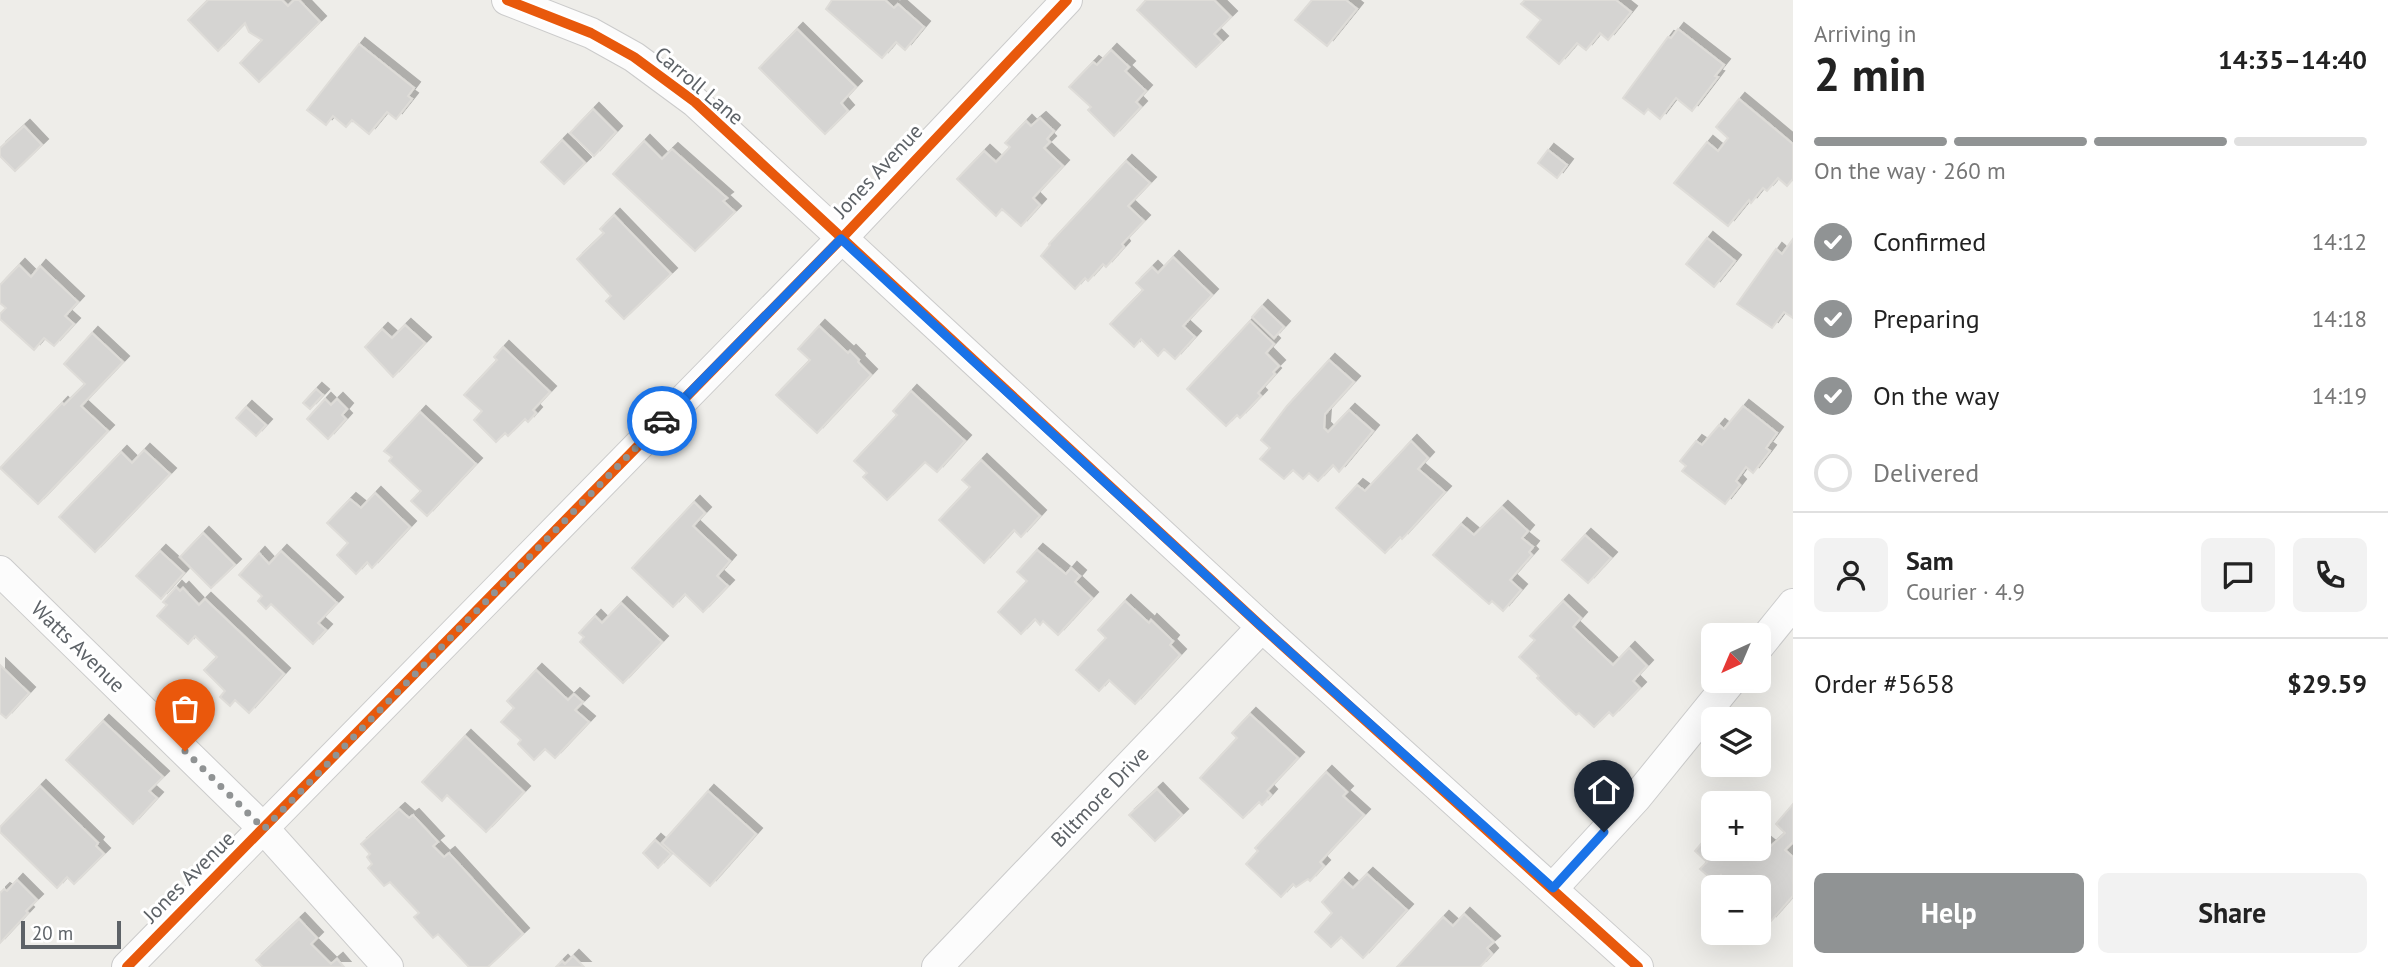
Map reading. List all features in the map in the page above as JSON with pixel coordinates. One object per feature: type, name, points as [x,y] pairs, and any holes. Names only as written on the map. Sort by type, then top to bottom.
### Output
[{"type":"street","name":"Carroll Lane","points":[[507,0],[591,33],[634,57],[695,102],[1262,627],[1638,967]]},
{"type":"street","name":"Jones Avenue","points":[[127,967],[841,239],[1067,0]]},
{"type":"street","name":"Watts Avenue","points":[[0,571],[264,829],[388,967]]},
{"type":"street","points":[[1771,631],[1793,604]]},
{"type":"street","name":"Biltmore Drive","points":[[937,967],[1262,627]]},
{"type":"street","points":[[1553,888],[1636,797],[1721,693]]},
{"type":"building","points":[[208,0],[282,0],[288,6],[294,0],[299,0],[320,22],[259,82],[240,63],[262,40],[249,32],[245,23],[218,51],[188,20]]},
{"type":"building","points":[[832,0],[885,0],[894,8],[898,4],[924,27],[905,50],[896,42],[882,58],[826,9]]},
{"type":"building","points":[[1146,0],[1214,0],[1231,17],[1214,34],[1222,42],[1196,67],[1137,10]]},
{"type":"building","points":[[1312,0],[1346,0],[1357,9],[1327,46],[1295,20]]},
{"type":"building","points":[[1525,0],[1616,0],[1631,12],[1608,40],[1600,33],[1586,50],[1577,43],[1559,64],[1527,37],[1541,20],[1521,4]]},
{"type":"building","points":[[797,29],[856,87],[841,103],[848,111],[825,134],[759,68]]},
{"type":"building","points":[[1678,29],[1724,65],[1692,111],[1676,98],[1660,119],[1648,109],[1644,114],[1623,98],[1668,37],[1671,38]]},
{"type":"building","points":[[359,44],[414,88],[408,96],[412,99],[396,119],[387,112],[369,134],[352,120],[346,127],[333,116],[326,125],[307,110]]},
{"type":"building","points":[[1111,50],[1129,67],[1125,71],[1146,91],[1136,102],[1141,107],[1114,136],[1088,110],[1091,107],[1069,87],[1093,62],[1097,65]]},
{"type":"building","points":[[1739,99],[1793,144],[1793,179],[1787,186],[1778,178],[1767,191],[1763,188],[1751,203],[1749,200],[1728,226],[1674,183],[1707,142],[1718,151],[1728,138],[1716,127]]},
{"type":"building","points":[[593,109],[616,132],[594,156],[570,133]]},
{"type":"building","points":[[1040,118],[1054,131],[1047,139],[1050,142],[1044,148],[1063,166],[1033,198],[1040,205],[1021,226],[1002,209],[996,216],[957,179],[984,151],[996,162],[1010,147],[1005,143],[1026,121],[1031,126]]},
{"type":"building","points":[[24,126],[42,145],[15,171],[0,156],[0,148]]},
{"type":"building","points":[[562,140],[585,163],[564,184],[541,162]]},
{"type":"building","points":[[644,141],[662,159],[672,149],[727,198],[723,201],[735,212],[695,251],[613,174]]},
{"type":"building","points":[[1548,150],[1567,165],[1557,178],[1538,163]]},
{"type":"building","points":[[1126,161],[1150,183],[1128,206],[1144,221],[1122,244],[1124,247],[1106,267],[1103,264],[1088,281],[1085,278],[1075,289],[1041,256]]},
{"type":"building","points":[[614,215],[671,274],[624,319],[606,301],[611,296],[577,259],[604,233],[600,229]]},
{"type":"building","points":[[1707,238],[1735,261],[1714,287],[1686,264]]},
{"type":"building","points":[[1793,239],[1793,318],[1784,312],[1772,328],[1737,304],[1776,249],[1782,254]]},
{"type":"building","points":[[1173,257],[1212,295],[1183,326],[1195,337],[1175,359],[1164,349],[1158,356],[1141,339],[1134,347],[1110,324],[1143,290],[1136,283],[1152,267],[1158,273]]},
{"type":"building","points":[[19,265],[31,277],[40,266],[78,302],[65,316],[74,324],[54,346],[44,338],[34,350],[0,319],[0,314],[6,308],[0,303],[0,285]]},
{"type":"building","points":[[1262,306],[1284,327],[1274,338],[1252,317]]},
{"type":"building","points":[[1250,321],[1274,344],[1266,353],[1279,366],[1258,393],[1261,396],[1240,418],[1237,415],[1226,426],[1187,389]]},
{"type":"building","points":[[405,325],[425,343],[393,377],[365,347],[382,329],[392,338]]},
{"type":"building","points":[[819,326],[848,353],[850,351],[871,375],[817,433],[776,395],[810,360],[798,349]]},
{"type":"building","points":[[92,333],[123,362],[81,406],[108,431],[38,504],[0,468],[62,403],[64,405],[85,384],[64,364]]},
{"type":"building","points":[[503,347],[550,392],[533,410],[536,413],[528,422],[525,419],[508,436],[505,433],[496,442],[474,420],[482,411],[464,395],[497,360],[494,357]]},
{"type":"building","points":[[1329,360],[1354,382],[1325,414],[1324,428],[1328,432],[1349,410],[1373,431],[1339,472],[1333,465],[1318,481],[1309,473],[1303,479],[1293,470],[1284,479],[1260,459],[1270,448],[1261,440],[1287,406]]},
{"type":"building","points":[[316,389],[323,395],[310,409],[303,403]]},
{"type":"building","points":[[911,391],[965,441],[937,472],[925,462],[887,500],[863,477],[867,473],[854,461],[897,415],[893,411]]},
{"type":"building","points":[[325,399],[331,405],[337,399],[347,409],[342,415],[346,419],[328,439],[307,419]]},
{"type":"building","points":[[1743,406],[1777,433],[1766,448],[1770,451],[1753,473],[1746,467],[1736,481],[1740,485],[1725,504],[1682,471],[1686,466],[1680,461],[1696,441],[1702,445],[1719,425],[1724,429]]},
{"type":"building","points":[[246,407],[266,425],[256,436],[236,418]]},
{"type":"building","points":[[420,412],[476,464],[427,516],[411,501],[421,491],[389,461],[392,457],[384,451]]},
{"type":"building","points":[[1411,441],[1428,458],[1418,469],[1445,492],[1402,539],[1400,537],[1385,553],[1336,508],[1357,485],[1365,491]]},
{"type":"building","points":[[144,450],[170,474],[95,552],[59,517],[121,452],[132,463]]},
{"type":"building","points":[[981,460],[1040,516],[1021,537],[1014,530],[984,563],[939,520],[970,487],[962,480]]},
{"type":"building","points":[[375,493],[410,527],[372,568],[367,562],[356,574],[337,555],[348,543],[327,523],[350,499],[361,508]]},
{"type":"building","points":[[694,502],[705,513],[693,526],[730,561],[717,576],[728,586],[703,612],[685,594],[673,607],[632,568]]},
{"type":"building","points":[[1502,507],[1528,531],[1522,538],[1533,547],[1529,552],[1532,555],[1510,580],[1521,590],[1503,611],[1492,601],[1489,604],[1433,555],[1461,524],[1474,535]]},
{"type":"building","points":[[203,533],[235,565],[211,588],[180,557]]},
{"type":"building","points":[[1585,535],[1611,558],[1588,583],[1562,560]]},
{"type":"building","points":[[1037,550],[1066,574],[1071,568],[1080,576],[1075,582],[1092,598],[1058,635],[1043,621],[1040,625],[1035,619],[1021,634],[998,612],[1027,581],[1017,572]]},
{"type":"building","points":[[160,551],[184,573],[161,599],[136,576]]},
{"type":"building","points":[[281,551],[337,603],[318,623],[326,630],[313,644],[271,604],[266,609],[258,601],[262,596],[239,575],[259,553],[269,564]]},
{"type":"building","points":[[176,587],[180,591],[183,588],[199,605],[205,599],[284,674],[249,713],[235,700],[230,706],[220,697],[225,691],[204,670],[217,657],[195,636],[188,644],[157,616],[167,605],[163,602]]},
{"type":"building","points":[[1125,601],[1173,641],[1170,645],[1180,655],[1135,704],[1109,680],[1099,691],[1076,670],[1106,638],[1098,630]]},
{"type":"building","points":[[1563,601],[1581,618],[1573,627],[1613,665],[1629,648],[1647,666],[1633,681],[1640,688],[1613,716],[1609,712],[1594,727],[1579,713],[1576,715],[1519,657],[1535,640],[1530,636]]},
{"type":"building","points":[[621,603],[662,642],[623,683],[580,642],[584,637],[579,633],[595,616],[602,623]]},
{"type":"building","points":[[0,665],[29,693],[6,718],[0,713]]},
{"type":"building","points":[[536,670],[568,700],[574,694],[583,702],[575,710],[589,722],[555,758],[545,749],[534,760],[518,744],[521,740],[501,722],[514,708],[507,701]]},
{"type":"building","points":[[1250,714],[1298,758],[1267,791],[1271,795],[1262,805],[1259,802],[1243,818],[1200,778],[1237,738],[1232,733]]},
{"type":"building","points":[[103,721],[163,777],[149,791],[157,798],[133,824],[66,760]]},
{"type":"building","points":[[465,736],[524,792],[486,832],[447,795],[442,801],[422,782]]},
{"type":"building","points":[[1326,772],[1347,792],[1343,796],[1364,815],[1320,862],[1324,866],[1310,881],[1308,879],[1296,887],[1293,884],[1281,897],[1246,864],[1258,851],[1255,848]]},
{"type":"building","points":[[40,786],[98,843],[96,846],[104,854],[74,884],[67,877],[57,888],[0,832],[0,827]]},
{"type":"building","points":[[1157,789],[1182,815],[1155,841],[1129,815]]},
{"type":"building","points":[[708,791],[756,834],[710,886],[662,843]]},
{"type":"building","points":[[1793,804],[1793,842],[1785,850],[1793,857],[1793,896],[1771,921],[1771,875],[1707,875],[1700,869],[1706,861],[1771,861],[1771,846],[1785,833],[1776,824]]},
{"type":"building","points":[[399,809],[409,818],[413,815],[438,842],[433,846],[444,857],[449,853],[523,934],[488,967],[469,967],[438,934],[433,938],[414,917],[419,913],[390,882],[384,886],[368,868],[372,864],[367,857],[370,854],[361,844]]},
{"type":"building","points":[[655,840],[671,854],[658,868],[643,853]]},
{"type":"building","points":[[1701,844],[1701,856],[1695,851]]},
{"type":"building","points":[[1367,874],[1407,910],[1363,958],[1341,937],[1331,947],[1315,932],[1332,913],[1322,902],[1343,879],[1353,888]]},
{"type":"building","points":[[17,880],[37,900],[0,943],[0,893],[4,889],[7,891]]},
{"type":"building","points":[[1464,914],[1494,942],[1487,948],[1492,954],[1480,967],[1397,967],[1443,917],[1453,926]]},
{"type":"building","points":[[299,919],[317,938],[311,944],[331,964],[337,959],[344,967],[263,967],[256,960]]},
{"type":"building","points":[[573,956],[584,967],[556,967],[562,961],[565,964]]},
{"type":"cycle path","points":[[507,0],[591,33],[634,57],[695,102],[1262,627],[1638,967]]},
{"type":"cycle path","points":[[127,967],[841,239],[1067,0]]},
{"type":"way so far","points":[[185,751],[264,829],[662,421]]},
{"type":"route","points":[[662,421],[841,239],[1262,627],[1553,888],[1604,832]]}]
